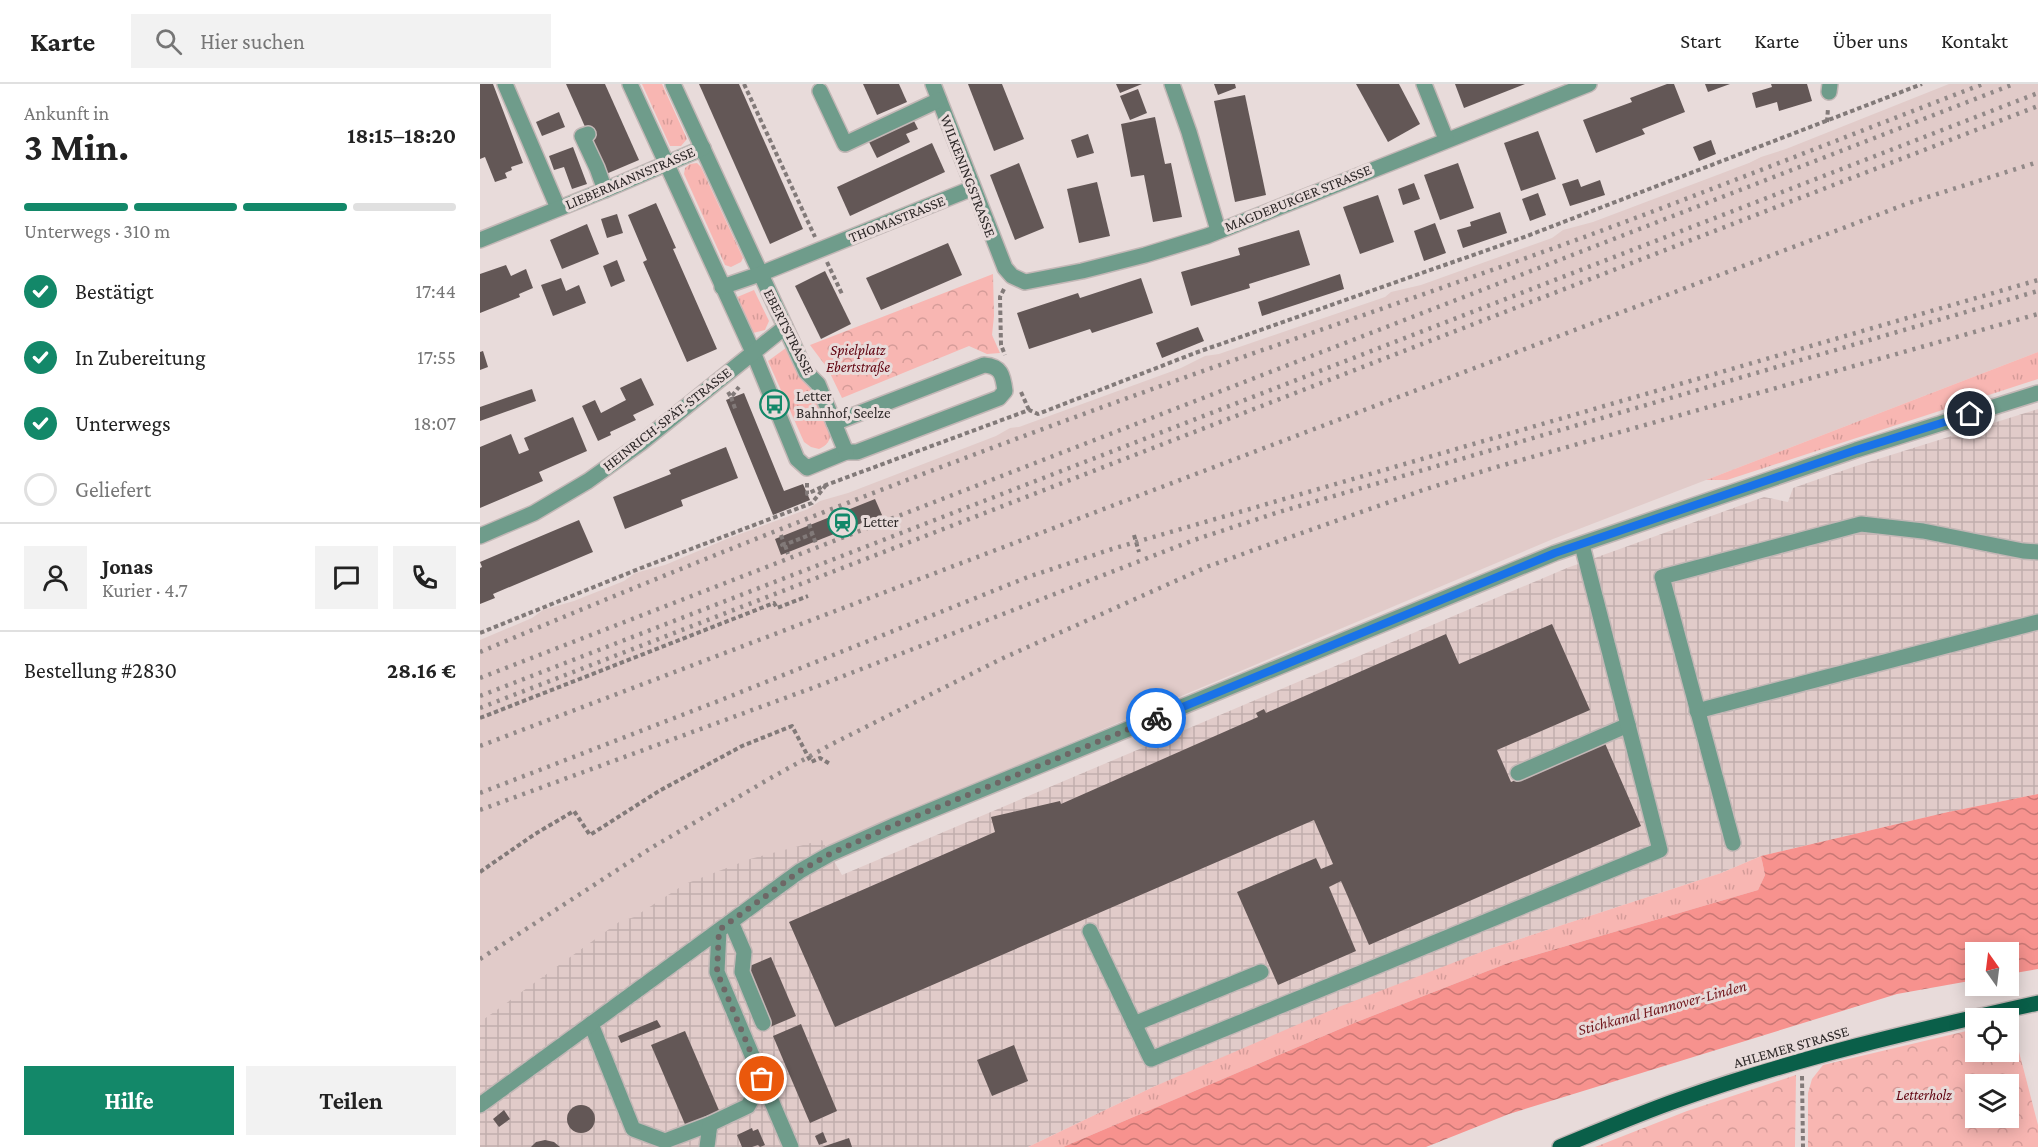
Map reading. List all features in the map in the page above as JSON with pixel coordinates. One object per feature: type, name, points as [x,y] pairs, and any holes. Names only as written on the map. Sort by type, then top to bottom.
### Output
[{"type":"main road","name":"AHLEMER STRASSE","points":[[1560,1147],[1678,1100],[1802,1061],[1918,1030],[2038,1003]]},
{"type":"street","name":"LIEBERMANNSTRASSE","points":[[506,84],[558,208]]},
{"type":"street","points":[[630,84],[753,352],[797,459],[807,468],[846,452],[857,452],[999,399],[1005,390],[1000,371],[994,366],[984,365],[834,423]]},
{"type":"street","name":"EBERTSTRASSE","points":[[673,84],[806,372],[818,384],[846,452]]},
{"type":"street","name":"WILKENINGSTRASSE","points":[[933,84],[1008,272]]},
{"type":"street","points":[[1172,84],[1190,132],[1218,230]]},
{"type":"street","points":[[1424,84],[1446,139]]},
{"type":"street","name":"MAGDEBURGER STRASSE","points":[[1008,272],[1025,282],[1145,255],[1218,230],[1589,84]]},
{"type":"street","points":[[820,91],[845,144],[939,100]]},
{"type":"street","points":[[588,134],[582,136],[597,168],[604,190]]},
{"type":"street","name":"LIEBERMANNSTRASSE","points":[[480,240],[703,148]]},
{"type":"street","name":"THOMASTRASSE","points":[[722,287],[760,274],[973,188]]},
{"type":"street","name":"HEINRICH-SPÄT-STRASSE","points":[[480,536],[534,513],[588,481],[641,443],[785,327]]},
{"type":"street","points":[[480,1105],[800,871],[830,854],[892,826],[1555,553],[1856,450],[2038,393]]},
{"type":"street","points":[[1733,843],[1662,578],[1861,524],[1923,531],[2038,552]]},
{"type":"street","points":[[1090,931],[1151,1059],[1660,850],[1582,544]]},
{"type":"street","points":[[1697,711],[2038,622]]},
{"type":"street","points":[[1518,773],[1628,725]]},
{"type":"street","points":[[725,926],[744,952],[742,972],[763,1023]]},
{"type":"street","points":[[725,926],[717,972],[791,1147]]},
{"type":"street","points":[[1134,1024],[1261,972]]},
{"type":"street","points":[[591,1024],[633,1129],[665,1141],[710,1124],[748,1106],[762,1079]]},
{"type":"street","points":[[707,1147],[710,1124]]},
{"type":"path","points":[[744,84],[842,294]]},
{"type":"path","points":[[1019,388],[1029,410],[1038,414],[1195,353],[1527,236],[1922,84]]},
{"type":"path","points":[[1005,356],[1000,345],[1000,297],[1008,272]]},
{"type":"path","points":[[731,397],[736,411]]},
{"type":"path","points":[[480,633],[641,568],[812,503],[826,484],[1029,410]]},
{"type":"path","points":[[809,524],[816,544]]},
{"type":"path","points":[[789,543],[812,534]]},
{"type":"path","points":[[781,535],[784,544],[782,545],[785,545],[788,554]]},
{"type":"path","points":[[1134,535],[1139,552]]},
{"type":"path","points":[[480,718],[774,603],[777,608],[808,596]]},
{"type":"path","points":[[480,872],[535,834],[574,811],[590,835],[659,791],[732,752],[792,726],[811,762],[820,758],[830,764]]},
{"type":"path","points":[[1802,1061],[1803,1147]]},
{"type":"shaded area","points":[[1949,84],[2038,84],[2038,352],[1553,539],[810,853],[480,1086],[480,640],[532,618],[543,610],[574,601],[624,581],[635,573],[665,565],[729,538],[808,509],[820,501],[848,493],[996,436],[1010,428],[1019,427],[1181,368],[1205,356],[1219,354],[1385,297],[1391,292],[1421,285],[1552,238],[1563,230],[1593,222],[1749,163]]},
{"type":"shaded area","points":[[2038,409],[2038,794],[1948,812],[1761,856],[1721,873],[1489,949],[1153,1087],[1028,1147],[480,1147],[480,1022],[619,922],[634,917],[685,884],[750,859],[822,840],[842,875],[1567,568],[1764,497],[1788,502],[1793,488]]},
{"type":"green space","points":[[642,84],[662,84],[687,139],[681,146],[670,146]]},
{"type":"green space","points":[[697,163],[701,167],[743,258],[741,262],[731,267],[725,265],[684,174],[685,168]]},
{"type":"green space","name":"Spielplatz Ebertstraße","points":[[993,274],[992,335],[1000,353],[987,354],[969,346],[842,398],[828,369],[810,345]]},
{"type":"green space","points":[[754,290],[769,321],[765,330],[753,333],[735,298]]},
{"type":"green space","points":[[790,345],[830,431],[828,442],[819,449],[804,442],[768,361]]},
{"type":"green space","points":[[2038,352],[2038,379],[1727,480],[1706,480]]},
{"type":"green space","points":[[1761,856],[1765,875],[1758,890],[1508,963],[1354,1023],[1063,1147],[1028,1147],[1153,1087],[1336,1008],[1489,949],[1721,873]]},
{"type":"green space","name":"Letterholz","points":[[1965,1031],[1965,1062],[2019,1062],[2019,1052],[2038,1125],[2038,1147],[1808,1147],[1808,1093],[1812,1079],[1823,1065]]},
{"type":"green space","points":[[1796,1075],[1795,1147],[1595,1147],[1687,1111]]},
{"type":"water","name":"Stichkanal Hannover-Linden","points":[[2038,794],[2038,969],[2019,972],[2019,942],[1965,942],[1965,982],[1897,994],[1509,1114],[1426,1147],[1063,1147],[1354,1023],[1508,963],[1758,890],[1765,875],[1761,856],[1948,812]]},
{"type":"building","points":[[480,84],[493,84],[523,163],[511,167],[512,170],[505,173],[507,178],[495,182],[485,157],[480,159]]},
{"type":"building","points":[[566,84],[605,84],[639,160],[606,174]]},
{"type":"building","points":[[699,84],[739,84],[803,229],[770,244]]},
{"type":"building","points":[[863,84],[899,84],[907,102],[877,115]]},
{"type":"building","points":[[968,84],[1002,84],[1024,139],[994,151]]},
{"type":"building","points":[[1116,84],[1142,84],[1120,93]]},
{"type":"building","points":[[1214,84],[1235,84],[1236,88],[1218,95]]},
{"type":"building","points":[[1356,84],[1399,84],[1420,124],[1388,142]]},
{"type":"building","points":[[1455,84],[1525,84],[1464,108]]},
{"type":"building","points":[[1667,84],[1674,84],[1685,112],[1642,129],[1645,134],[1596,153],[1583,120],[1632,102],[1630,98]]},
{"type":"building","points":[[1705,84],[1730,84],[1708,92]]},
{"type":"building","points":[[1771,84],[1807,84],[1812,101],[1779,111],[1777,102],[1756,108],[1752,93],[1772,87]]},
{"type":"building","points":[[1138,89],[1147,113],[1130,120],[1120,96]]},
{"type":"building","points":[[1245,95],[1266,195],[1235,202],[1214,101]]},
{"type":"building","points":[[559,112],[565,127],[542,136],[536,122]]},
{"type":"building","points":[[1155,117],[1165,164],[1171,163],[1182,217],[1153,222],[1144,175],[1131,177],[1121,124]]},
{"type":"building","points":[[914,121],[918,129],[906,134],[910,142],[877,158],[869,142]]},
{"type":"building","points":[[1538,131],[1556,179],[1521,191],[1504,143]]},
{"type":"building","points":[[1088,134],[1094,153],[1077,158],[1071,140]]},
{"type":"building","points":[[1711,140],[1716,154],[1699,161],[1693,147]]},
{"type":"building","points":[[932,143],[945,172],[850,216],[837,187]]},
{"type":"building","points":[[573,147],[587,184],[572,189],[564,167],[554,170],[549,156]]},
{"type":"building","points":[[1019,163],[1044,228],[1015,240],[990,175]]},
{"type":"building","points":[[1458,163],[1474,208],[1440,220],[1424,175]]},
{"type":"building","points":[[1578,179],[1581,187],[1600,180],[1605,195],[1570,206],[1562,184]]},
{"type":"building","points":[[1097,182],[1110,236],[1079,243],[1067,189]]},
{"type":"building","points":[[1414,183],[1420,199],[1403,205],[1398,189]]},
{"type":"building","points":[[1538,193],[1546,215],[1530,221],[1522,199]]},
{"type":"building","points":[[1378,195],[1394,242],[1360,254],[1343,207]]},
{"type":"building","points":[[656,203],[676,248],[673,249],[717,349],[687,362],[643,262],[647,260],[628,215]]},
{"type":"building","points":[[1500,212],[1507,233],[1463,248],[1457,230],[1471,226],[1470,222]]},
{"type":"building","points":[[617,214],[623,233],[607,238],[601,219]]},
{"type":"building","points":[[1435,223],[1446,253],[1424,261],[1414,231]]},
{"type":"building","points":[[587,224],[599,254],[562,269],[550,240]]},
{"type":"building","points":[[1299,230],[1310,265],[1249,284],[1250,288],[1191,306],[1181,272],[1240,255],[1238,248]]},
{"type":"building","points":[[948,243],[962,275],[881,310],[866,278]]},
{"type":"building","points":[[617,260],[625,281],[611,287],[603,266]]},
{"type":"building","points":[[506,265],[511,276],[526,269],[533,288],[519,294],[520,297],[480,313],[480,274]]},
{"type":"building","points":[[825,271],[851,324],[821,339],[795,286]]},
{"type":"building","points":[[1340,274],[1344,289],[1262,316],[1258,302]]},
{"type":"building","points":[[561,278],[566,291],[579,285],[586,303],[553,316],[541,285]]},
{"type":"building","points":[[1141,278],[1153,313],[1092,333],[1090,329],[1029,349],[1017,313],[1078,293],[1080,298]]},
{"type":"building","points":[[1198,327],[1204,341],[1162,358],[1156,343]]},
{"type":"building","points":[[483,351],[488,367],[480,370],[480,352]]},
{"type":"building","points":[[641,378],[654,405],[633,415],[636,420],[610,432],[611,435],[598,441],[582,406],[595,400],[601,413],[626,400],[620,388]]},
{"type":"building","points":[[532,389],[536,401],[480,421],[480,407]]},
{"type":"building","points":[[744,393],[784,491],[803,484],[810,500],[773,515],[726,400]]},
{"type":"building","points":[[573,417],[587,451],[539,472],[543,481],[480,508],[480,447],[511,434],[519,454],[529,450],[524,438]]},
{"type":"building","points":[[726,447],[738,478],[681,500],[683,506],[625,529],[613,497],[671,474],[669,470]]},
{"type":"building","points":[[875,499],[882,515],[781,555],[775,539]]},
{"type":"building","points":[[579,520],[593,552],[493,594],[495,598],[480,604],[480,568],[482,567],[480,562]]},
{"type":"building","points":[[1552,624],[1590,710],[1497,750],[1511,782],[1604,741],[1641,826],[1369,945],[1341,881],[1329,887],[1356,951],[1278,985],[1237,892],[1316,858],[1321,869],[1333,864],[1314,820],[835,1027],[789,922],[995,832],[991,817],[1060,801],[1061,804],[1258,717],[1256,713],[1264,709],[1266,713],[1446,634],[1459,664]]},
{"type":"building","points":[[771,957],[796,1016],[770,1027],[745,968]]},
{"type":"building","points":[[657,1020],[661,1027],[621,1043],[618,1036]]},
{"type":"building","points":[[801,1024],[837,1111],[810,1123],[773,1036]]},
{"type":"building","points":[[685,1031],[721,1115],[687,1129],[651,1045]]},
{"type":"building","points":[[1014,1045],[1028,1081],[992,1096],[977,1060]]},
{"type":"building","points":[[581,1105],[591,1109],[595,1119],[591,1129],[581,1133],[571,1129],[567,1119],[571,1109]]},
{"type":"building","points":[[504,1110],[510,1119],[499,1127],[493,1119]]},
{"type":"building","points":[[752,1128],[753,1131],[758,1129],[765,1145],[742,1147],[737,1135]]},
{"type":"building","points":[[823,1132],[827,1142],[819,1145],[815,1136]]},
{"type":"building","points":[[849,1138],[852,1147],[822,1147]]},
{"type":"building","points":[[545,1140],[554,1142],[560,1147],[531,1147],[536,1142]]},
{"type":"railway","points":[[480,652],[715,555],[952,463],[1172,382],[1598,232],[1983,84]]},
{"type":"railway","points":[[480,678],[2014,84]]},
{"type":"railway","points":[[480,696],[2038,93]]},
{"type":"railway","points":[[480,708],[2038,106]]},
{"type":"railway","points":[[480,746],[1909,203],[2038,162]]},
{"type":"railway","points":[[480,793],[721,700],[1028,577],[1112,549],[2038,280]]},
{"type":"railway","points":[[480,810],[815,687],[1194,540],[1279,512],[2038,291]]},
{"type":"railway","points":[[480,959],[651,848],[830,745],[1001,659],[1209,566],[1423,490],[1493,468],[2038,314]]},
{"type":"way so far","points":[[762,1079],[717,972],[719,930],[800,871],[830,854],[892,826],[1156,718]]},
{"type":"place","name":"Letter Bahnhof, Seelze","points":[[775,405]]},
{"type":"place","name":"Letter","points":[[842,522]]},
{"type":"route","points":[[1156,718],[1555,553],[1856,450],[1970,414]]}]
